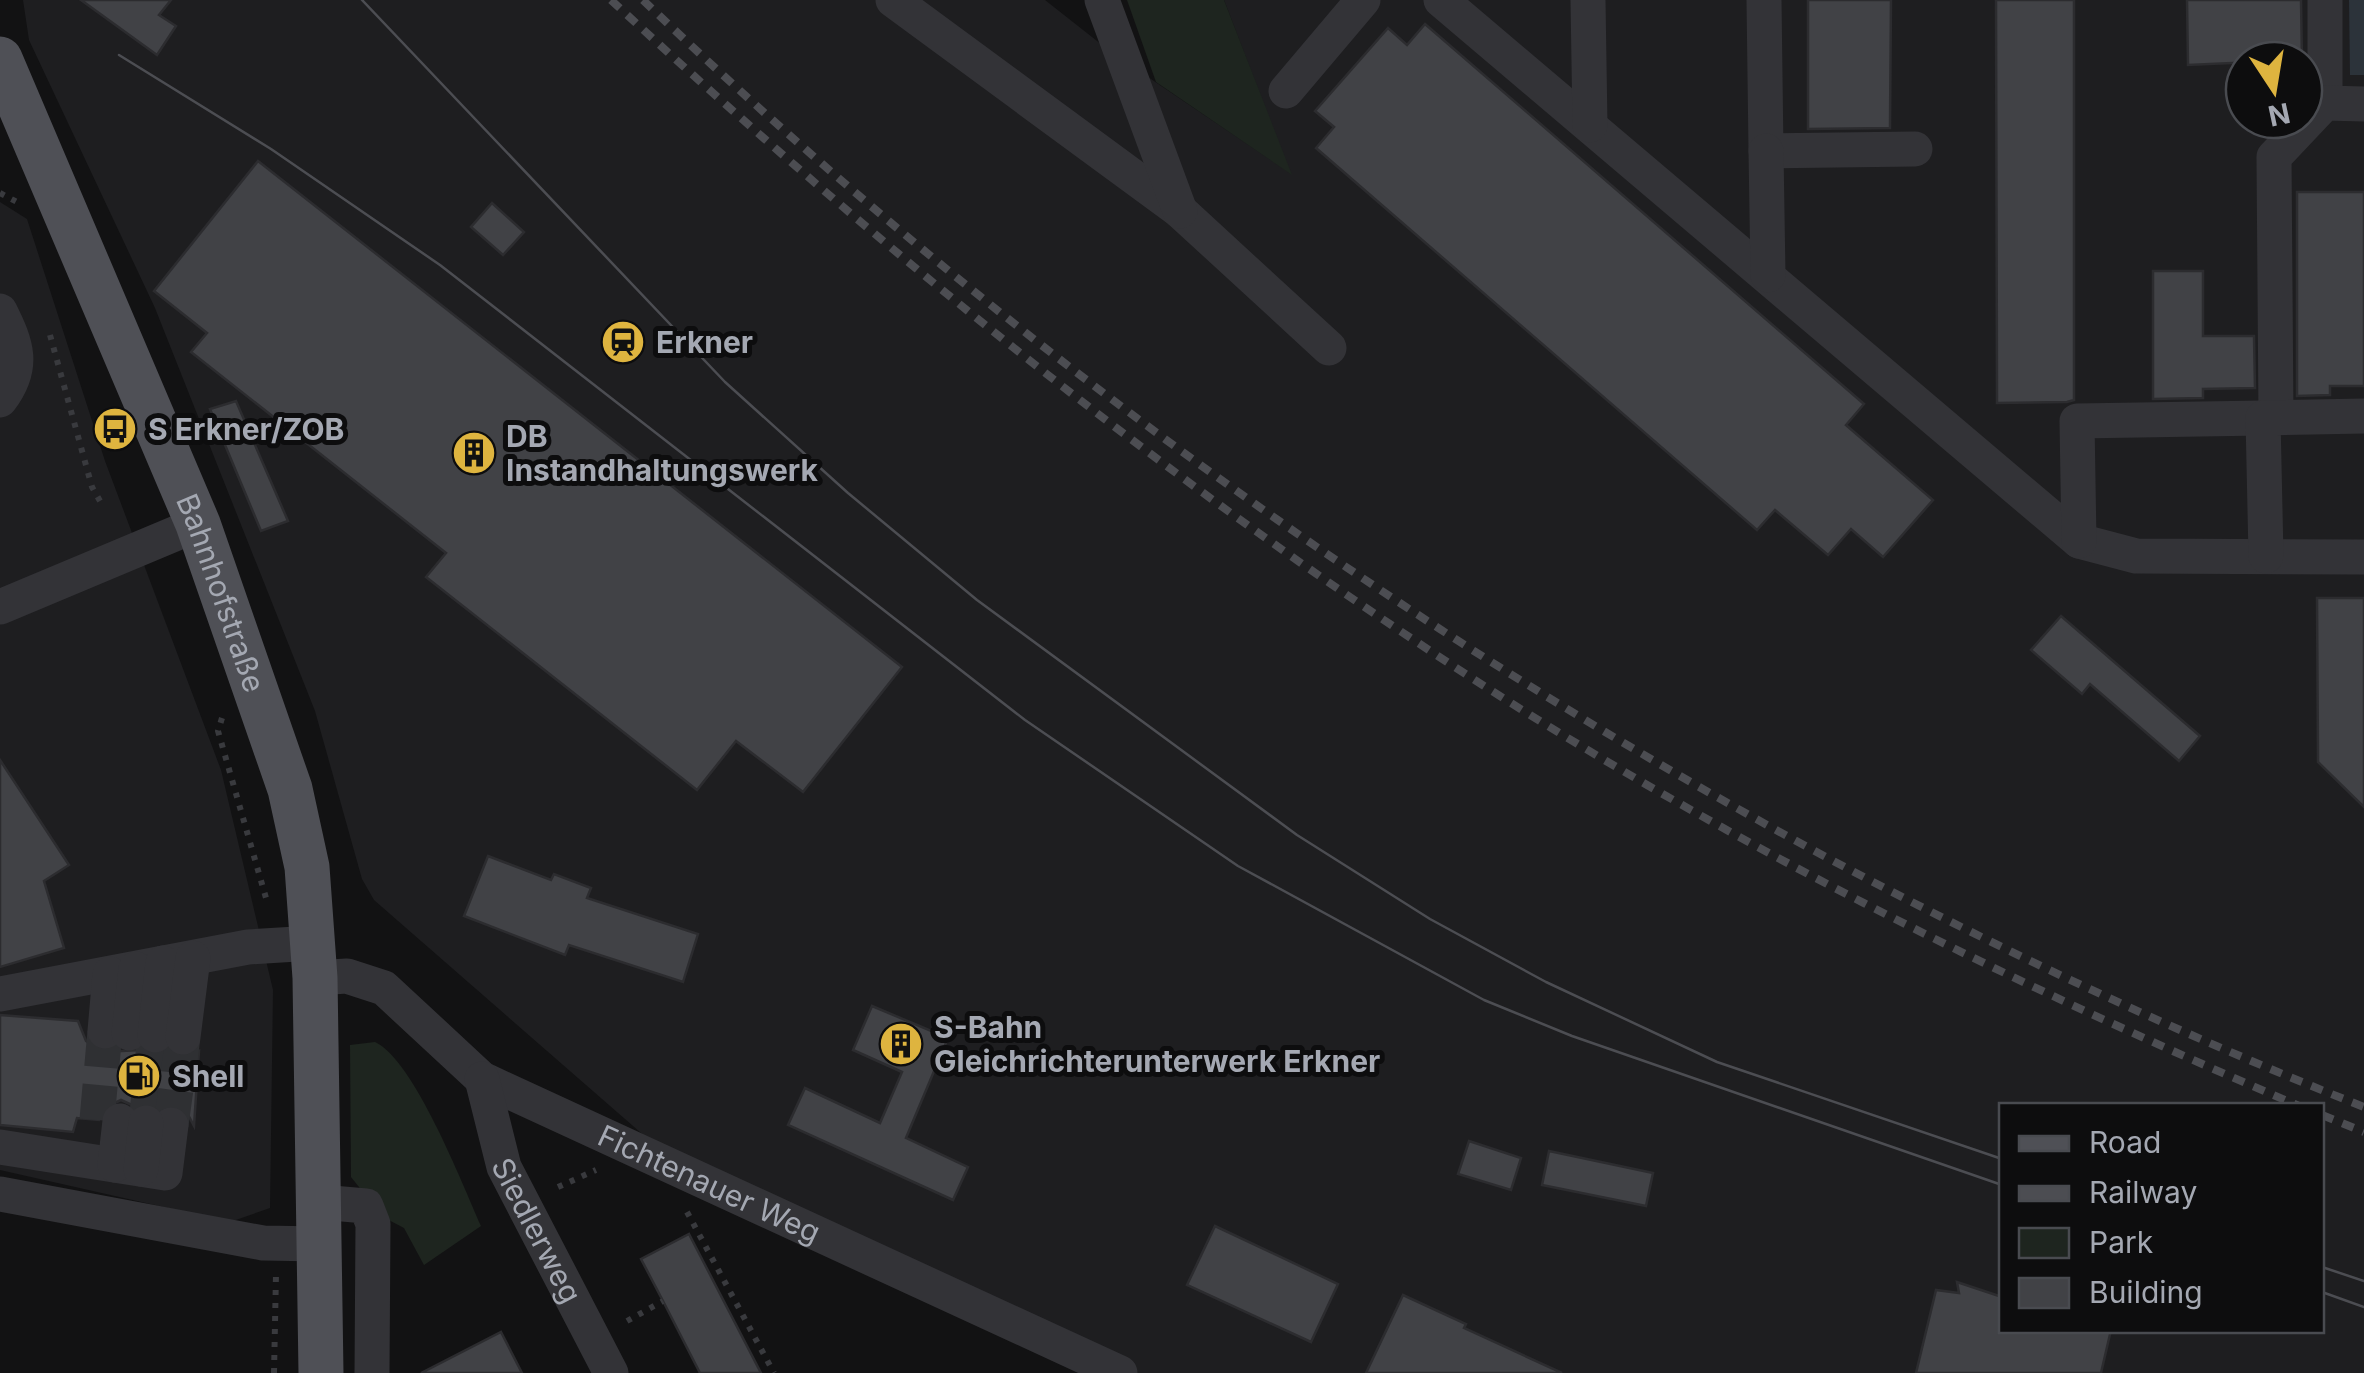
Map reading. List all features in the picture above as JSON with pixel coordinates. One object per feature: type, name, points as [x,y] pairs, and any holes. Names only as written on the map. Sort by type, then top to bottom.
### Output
[{"type":"main road","name":"Bahnhofstraße","points":[[0,59],[198,524],[290,789],[307,867],[314,961],[306,1230],[321,1373]]},
{"type":"street","points":[[893,0],[1180,211],[1329,348]]},
{"type":"street","points":[[1102,0],[1180,211]]},
{"type":"street","points":[[1286,91],[1364,0]]},
{"type":"street","points":[[1441,0],[2079,541],[2136,556],[2364,556]]},
{"type":"street","points":[[1588,0],[1590,125]]},
{"type":"street","points":[[1764,0],[1768,276]]},
{"type":"street","points":[[2266,556],[2274,157],[2325,103],[2324,0]]},
{"type":"street","points":[[2325,103],[2364,104]]},
{"type":"street","points":[[1766,151],[1915,149]]},
{"type":"street","points":[[0,311],[16,342],[18,366],[0,400]]},
{"type":"street","points":[[2079,541],[2076,421],[2364,416]]},
{"type":"street","points":[[2,605],[198,524]]},
{"type":"street","name":"Fichtenauer Weg","points":[[0,994],[248,947],[314,961],[384,988],[482,1079],[1120,1373]]},
{"type":"street","points":[[150,966],[143,1034],[150,966]]},
{"type":"street","name":"Siedlerweg","points":[[482,1079],[504,1167],[610,1373]]},
{"type":"street","points":[[125,1167],[133,1122],[125,1167],[143,1221]]},
{"type":"street","points":[[0,1147],[125,1167]]},
{"type":"street","points":[[7,1199],[143,1221],[306,1230],[366,1206],[374,1224],[372,1373]]},
{"type":"path","points":[[40,323],[51,338],[92,487],[100,500]]},
{"type":"path","points":[[558,1187],[601,1168]]},
{"type":"path","points":[[693,1198],[687,1212],[774,1373]]},
{"type":"path","points":[[274,1373],[306,1230]]},
{"type":"path","points":[[627,1321],[663,1302]]},
{"type":"shaded area","points":[[23,0],[1045,0],[1111,52],[1290,173],[1224,0],[2364,0],[2364,1373],[1126,1373],[656,1146],[374,900],[362,879],[315,711],[155,308],[29,40]]},
{"type":"shaded area","points":[[2349,0],[2364,0],[2364,75],[2350,75]]},
{"type":"shaded area","points":[[0,202],[27,219],[105,461],[221,770],[273,990],[270,1208],[230,1222],[0,1170]]},
{"type":"green space","points":[[1127,0],[1224,0],[1292,175],[1156,82]]},
{"type":"green space","points":[[375,1042],[390,1053],[421,1097],[481,1226],[424,1265],[404,1228],[383,1217],[351,1177],[350,1045]]},
{"type":"building","points":[[81,0],[171,0],[159,15],[176,26],[157,55]]},
{"type":"building","points":[[1808,0],[1891,0],[1890,128],[1808,129]]},
{"type":"building","points":[[1996,0],[2074,0],[2074,400],[2067,402],[1997,403]]},
{"type":"building","points":[[2187,0],[2301,0],[2302,40],[2224,40],[2224,63],[2188,65]]},
{"type":"building","points":[[1425,24],[1864,404],[1846,425],[1933,500],[1883,557],[1851,529],[1828,555],[1775,510],[1757,530],[1316,148],[1334,127],[1315,111],[1388,28],[1407,45]]},
{"type":"building","name":"DB Instandhaltungswerk","points":[[258,161],[902,667],[803,792],[736,741],[697,790],[426,577],[446,553],[191,352],[207,333],[154,291]]},
{"type":"building","points":[[2297,192],[2364,192],[2364,386],[2330,386],[2330,395],[2297,396]]},
{"type":"building","points":[[492,203],[524,232],[503,255],[471,227]]},
{"type":"building","points":[[2153,271],[2203,271],[2203,336],[2254,336],[2255,388],[2203,389],[2203,398],[2153,399]]},
{"type":"building","points":[[236,401],[288,521],[261,531],[210,409]]},
{"type":"building","points":[[2317,598],[2364,598],[2364,807],[2318,762]]},
{"type":"building","points":[[2061,616],[2200,736],[2179,761],[2090,684],[2082,694],[2031,650]]},
{"type":"building","points":[[0,760],[69,865],[44,881],[64,948],[0,967]]},
{"type":"building","points":[[488,856],[551,880],[554,874],[591,888],[587,898],[698,934],[683,982],[569,945],[565,955],[464,916]]},
{"type":"building","points":[[872,1006],[948,1038],[906,1138],[968,1167],[953,1200],[788,1125],[805,1088],[880,1123],[902,1072],[853,1050]]},
{"type":"building","points":[[0,1015],[78,1021],[86,1041],[102,1052],[141,1050],[154,1056],[168,1051],[181,1058],[199,1051],[194,1126],[185,1109],[175,1104],[134,1106],[121,1100],[104,1108],[99,1120],[77,1118],[73,1132],[0,1125]]},
{"type":"building","points":[[1469,1141],[1521,1158],[1511,1190],[1458,1174]]},
{"type":"building","points":[[1549,1151],[1653,1173],[1646,1206],[1542,1185]]},
{"type":"building","points":[[1215,1226],[1338,1284],[1311,1342],[1187,1285]]},
{"type":"building","points":[[689,1234],[761,1373],[700,1373],[641,1259]]},
{"type":"building","points":[[1957,1282],[1999,1296],[1999,1333],[2110,1333],[2101,1373],[1916,1373],[1936,1290],[1959,1293]]},
{"type":"building","points":[[1403,1295],[1466,1324],[1464,1328],[1562,1373],[1366,1373]]},
{"type":"building","points":[[501,1332],[522,1373],[421,1373]]},
{"type":"tunnel","points":[[97,1120],[105,1031]]},
{"type":"tunnel","points":[[146,1123],[155,1035]]},
{"type":"tunnel","points":[[171,1125],[183,1037]]},
{"type":"tram line","points":[[362,0],[725,382],[848,493],[977,600],[1297,835],[1430,919],[1546,982],[1717,1062],[1999,1158]]},
{"type":"tram line","points":[[119,55],[271,149],[440,265],[1025,720],[1238,866],[1484,1000],[1572,1036],[1999,1184]]},
{"type":"tram line","points":[[2324,1268],[2364,1281]]},
{"type":"tram line","points":[[2324,1293],[2364,1307]]},
{"type":"railway","points":[[611,0],[821,188],[1036,365],[1259,533],[1492,691],[1687,808],[1887,915],[2092,1014],[2292,1103]]},
{"type":"railway","points":[[643,0],[832,172],[1030,336],[1236,491],[1451,636],[1672,771],[1898,895],[2129,1007],[2364,1107]]},
{"type":"railway","points":[[2324,1116],[2364,1132]]},
{"type":"place","name":"Erkner","points":[[623,342]]},
{"type":"place","name":"S Erkner/ZOB","points":[[115,429]]},
{"type":"place","name":"DB Instandhaltungswerk","points":[[474,453]]},
{"type":"place","name":"S-Bahn Gleichrichterunterwerk Erkner","points":[[901,1044]]},
{"type":"place","name":"Shell","points":[[139,1076]]}]
